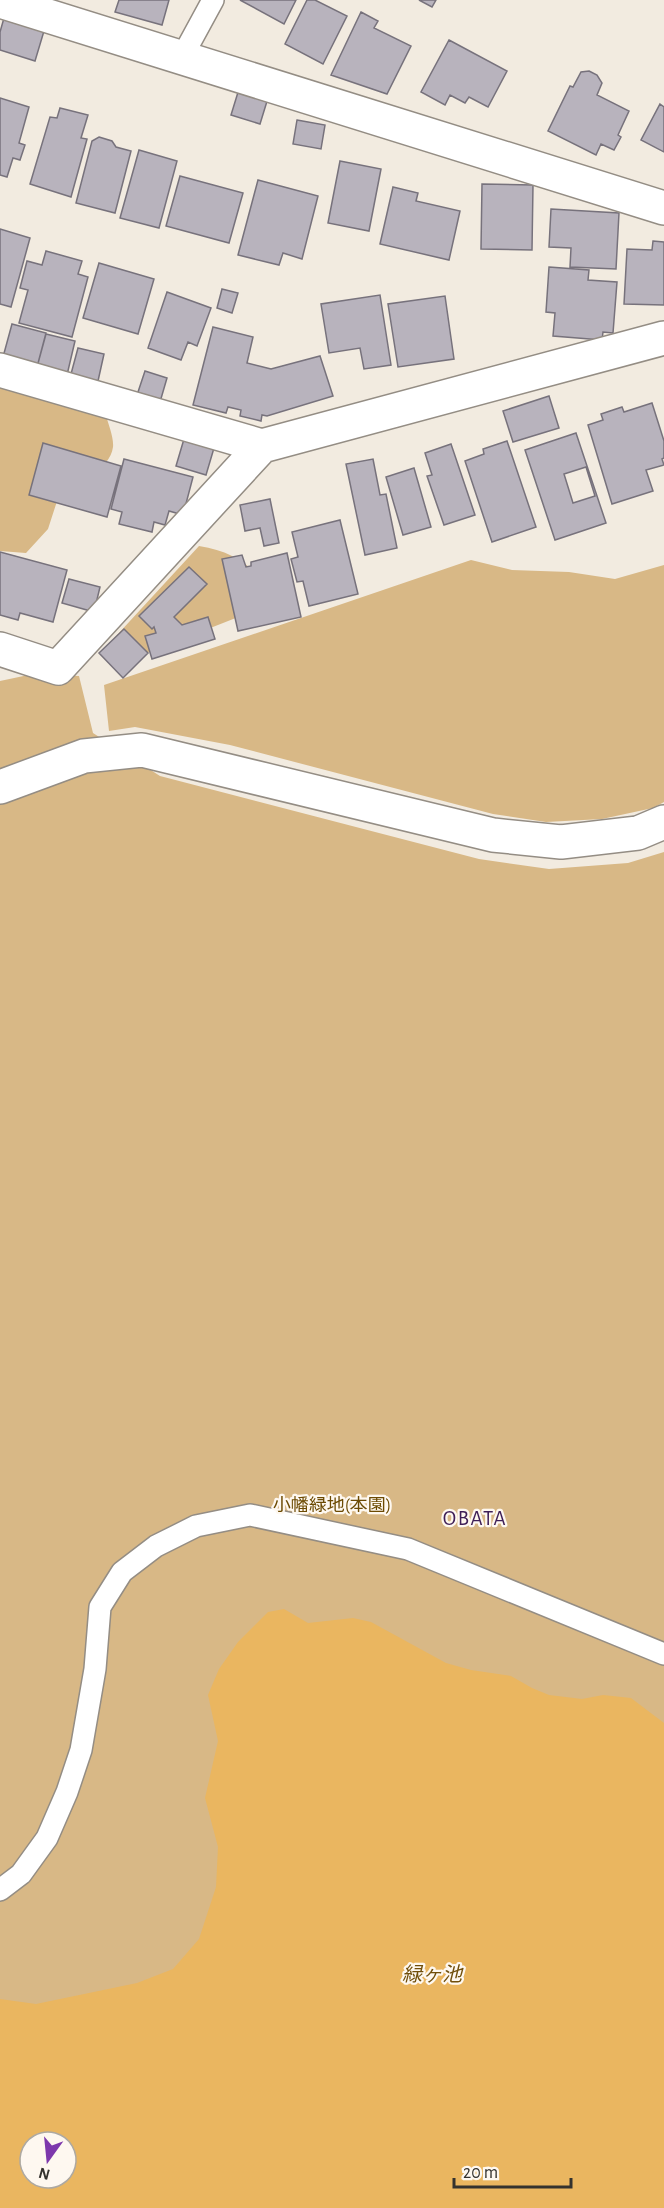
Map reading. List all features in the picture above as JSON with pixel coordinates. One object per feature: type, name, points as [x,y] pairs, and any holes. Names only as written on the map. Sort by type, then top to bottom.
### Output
[{"type":"street","points":[[0,1],[664,208]]},
{"type":"street","points":[[0,370],[262,446],[664,338]]},
{"type":"street","points":[[0,649],[58,668],[262,446]]},
{"type":"street","points":[[0,787],[84,756],[142,750],[493,834],[561,843],[638,833],[664,822]]},
{"type":"lane","points":[[182,57],[213,0]]},
{"type":"lane","points":[[0,1890],[21,1874],[47,1838],[67,1792],[81,1750],[95,1669],[100,1607],[122,1572],[156,1546],[196,1526],[250,1515],[408,1549],[664,1654]]},
{"type":"green space","points":[[0,383],[106,415],[113,439],[111,455],[106,463],[92,476],[59,495],[48,529],[26,553],[0,551]]},
{"type":"green space","points":[[199,546],[225,553],[246,564],[281,600],[114,666],[107,662],[106,647]]},
{"type":"green space","points":[[471,560],[512,570],[569,572],[615,579],[664,565],[664,802],[653,808],[602,819],[546,822],[493,814],[230,745],[135,727],[109,731],[104,685]]},
{"type":"green space","name":"小幡緑地(本園)","points":[[33,674],[79,676],[93,733],[160,776],[479,859],[549,869],[628,863],[664,852],[664,2208],[0,2208],[0,681]]},
{"type":"water","name":"緑ヶ池","points":[[284,1609],[308,1623],[353,1618],[371,1622],[446,1663],[471,1670],[511,1676],[549,1695],[582,1699],[603,1695],[631,1698],[664,1723],[664,2208],[0,2208],[0,1999],[36,2004],[137,1983],[173,1969],[199,1939],[216,1887],[218,1847],[205,1798],[218,1741],[208,1695],[219,1669],[238,1642],[268,1612]]},
{"type":"building","points":[[119,0],[169,0],[162,25],[115,12]]},
{"type":"building","points":[[240,0],[296,0],[284,24]]},
{"type":"building","points":[[307,0],[315,0],[347,16],[323,64],[285,44]]},
{"type":"building","points":[[419,0],[436,0],[432,7]]},
{"type":"building","points":[[361,12],[378,21],[374,28],[411,46],[387,94],[331,75]]},
{"type":"building","points":[[4,18],[44,31],[35,61],[0,50],[0,32]]},
{"type":"building","points":[[449,40],[507,71],[488,107],[469,97],[465,103],[450,95],[445,105],[421,92]]},
{"type":"building","points":[[589,71],[597,75],[602,83],[597,95],[629,111],[618,135],[621,137],[614,150],[601,144],[596,155],[548,131],[570,86],[573,87],[581,72]]},
{"type":"building","points":[[239,89],[268,98],[260,124],[231,115]]},
{"type":"building","points":[[0,98],[29,107],[19,143],[25,145],[20,160],[13,158],[7,177],[0,175]]},
{"type":"building","points":[[660,104],[664,107],[664,152],[641,140]]},
{"type":"building","points":[[60,108],[88,115],[81,138],[87,139],[71,197],[30,184],[50,117],[57,118]]},
{"type":"building","points":[[297,120],[325,125],[321,149],[293,144]]},
{"type":"building","points":[[99,137],[112,141],[116,147],[131,151],[115,213],[76,203],[92,141]]},
{"type":"building","points":[[139,150],[177,161],[159,228],[120,218]]},
{"type":"building","points":[[340,161],[381,169],[369,231],[328,223]]},
{"type":"building","points":[[180,176],[243,193],[229,243],[166,226]]},
{"type":"building","points":[[258,180],[318,196],[302,259],[283,253],[279,265],[238,255]]},
{"type":"building","points":[[482,184],[533,185],[532,250],[481,249]]},
{"type":"building","points":[[393,187],[418,193],[416,201],[460,211],[449,260],[380,244]]},
{"type":"building","points":[[551,209],[619,213],[616,269],[570,267],[571,248],[549,247]]},
{"type":"building","points":[[0,229],[30,238],[11,307],[0,304]]},
{"type":"building","points":[[653,241],[664,242],[664,305],[624,304],[627,249],[652,250]]},
{"type":"building","points":[[46,251],[82,261],[78,274],[88,277],[72,337],[19,323],[28,290],[20,288],[27,261],[42,265]]},
{"type":"building","points":[[99,263],[154,279],[138,334],[83,318]]},
{"type":"building","points":[[549,267],[589,270],[588,280],[617,282],[613,333],[603,332],[602,340],[553,336],[555,313],[546,312]]},
{"type":"building","points":[[222,289],[238,293],[232,313],[217,308]]},
{"type":"building","points":[[167,292],[211,308],[197,346],[188,342],[181,360],[148,348]]},
{"type":"building","points":[[380,295],[391,365],[364,369],[360,348],[329,353],[321,304]]},
{"type":"building","points":[[445,296],[454,359],[398,367],[388,304]]},
{"type":"building","points":[[12,324],[46,333],[37,367],[3,357]]},
{"type":"building","points":[[213,327],[253,337],[247,363],[271,369],[320,356],[333,396],[267,416],[262,415],[261,421],[240,416],[241,410],[228,407],[226,413],[193,405]]},
{"type":"building","points":[[46,334],[75,341],[67,375],[37,367]]},
{"type":"building","points":[[78,348],[104,354],[98,381],[71,374]]},
{"type":"building","points":[[145,371],[167,378],[160,402],[137,395]]},
{"type":"building","points":[[549,396],[559,428],[513,442],[503,411]]},
{"type":"building","points":[[652,403],[664,441],[664,458],[662,459],[664,465],[646,470],[653,491],[612,504],[588,425],[603,420],[601,414],[622,407],[624,412]]},
{"type":"building","points":[[576,433],[606,523],[555,540],[525,450]],"holes":[[[586,467],[595,496],[573,503],[564,474]]]},
{"type":"building","points":[[184,439],[214,448],[206,475],[176,466]]},
{"type":"building","points":[[507,441],[536,527],[492,542],[465,461],[484,454],[483,449]]},
{"type":"building","points":[[43,443],[121,466],[107,517],[29,495]]},
{"type":"building","points":[[451,444],[475,515],[444,525],[427,476],[432,475],[425,453]]},
{"type":"building","points":[[124,459],[193,477],[183,515],[169,511],[165,525],[154,522],[152,532],[119,524],[122,512],[111,509]]},
{"type":"building","points":[[373,459],[380,495],[386,494],[397,548],[365,555],[346,464]]},
{"type":"building","points":[[414,468],[431,527],[403,535],[386,477]]},
{"type":"building","points":[[270,499],[279,543],[264,546],[260,528],[245,531],[240,505]]},
{"type":"building","points":[[340,520],[358,594],[309,606],[303,581],[297,582],[291,559],[298,557],[292,532]]},
{"type":"building","points":[[0,552],[67,570],[53,622],[20,613],[18,620],[0,615]]},
{"type":"building","points":[[287,553],[301,617],[238,631],[222,559],[242,555],[246,567],[251,566],[251,562]]},
{"type":"building","points":[[189,567],[207,584],[174,617],[182,625],[208,617],[215,639],[152,659],[145,636],[156,633],[154,627],[152,629],[139,616]]},
{"type":"building","points":[[69,579],[100,587],[94,612],[62,603]]},
{"type":"building","points":[[124,629],[148,653],[123,678],[99,653]]},
{"type":"district","name":"OBATA","points":[[475,1518]]}]
